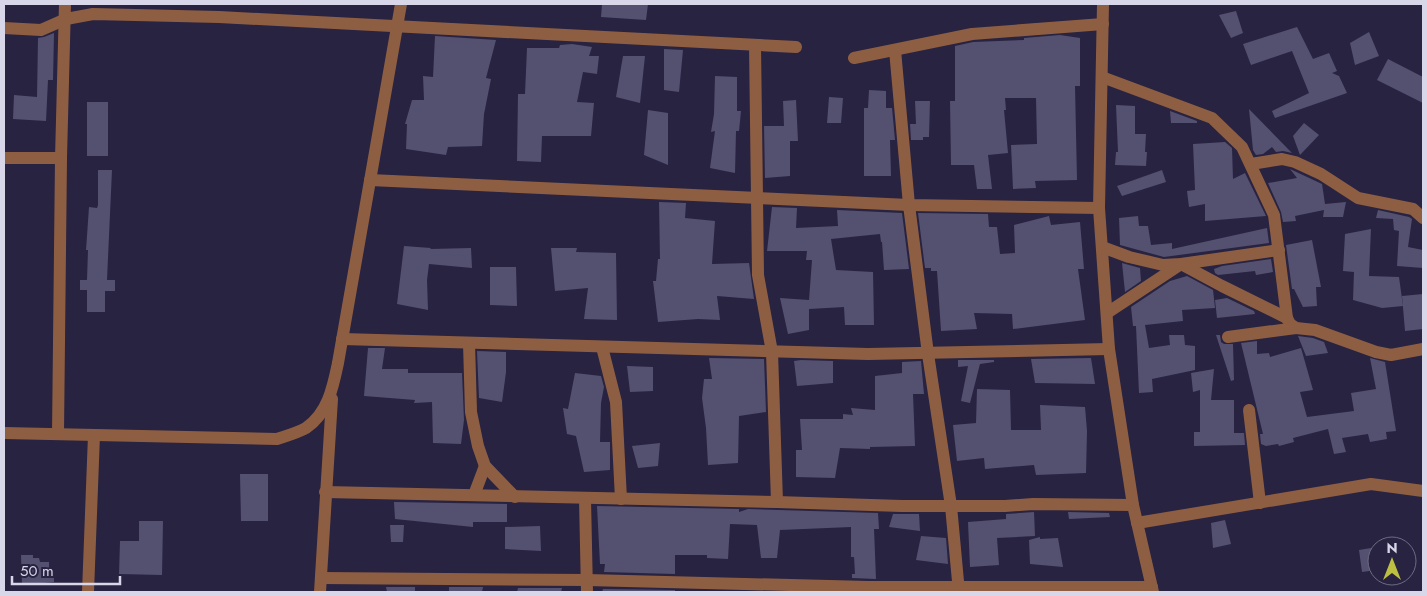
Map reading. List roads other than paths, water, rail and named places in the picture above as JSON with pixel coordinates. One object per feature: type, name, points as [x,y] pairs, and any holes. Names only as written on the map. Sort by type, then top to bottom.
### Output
[{"type":"street","points":[[58,434],[65,4]]},
{"type":"street","points":[[218,4],[219,17]]},
{"type":"street","points":[[320,592],[332,391],[401,4]]},
{"type":"street","points":[[321,578],[587,586],[868,587],[959,590],[1153,589],[1133,505],[1109,349],[1099,208],[1103,4]]},
{"type":"street","points":[[4,28],[41,30],[66,19],[93,14],[219,17],[796,47]]},
{"type":"street","points":[[854,58],[972,34],[1103,24]]},
{"type":"street","points":[[755,45],[758,275],[772,352],[777,502]]},
{"type":"street","points":[[895,50],[908,205],[951,506],[959,590]]},
{"type":"street","points":[[1102,77],[1212,118],[1242,147],[1274,215],[1287,318],[1290,324],[1296,328]]},
{"type":"street","points":[[4,158],[61,158]]},
{"type":"street","points":[[1251,164],[1282,160],[1295,162],[1320,174],[1358,198],[1413,209],[1423,218]]},
{"type":"street","points":[[370,180],[908,205],[1099,208]]},
{"type":"street","points":[[1102,247],[1129,258],[1163,265],[1279,250]]},
{"type":"street","points":[[1107,313],[1181,264]]},
{"type":"street","points":[[1181,264],[1287,318]]},
{"type":"street","points":[[1228,337],[1296,328],[1315,330],[1376,352],[1391,355],[1423,349]]},
{"type":"street","points":[[342,339],[772,352],[928,354],[1109,349]]},
{"type":"street","points":[[469,343],[471,412],[478,446],[485,466],[515,497]]},
{"type":"street","points":[[602,347],[616,402],[622,499]]},
{"type":"street","points":[[4,432],[276,439],[305,428],[319,417],[332,391]]},
{"type":"street","points":[[1249,410],[1260,503]]},
{"type":"street","points":[[88,592],[94,435]]},
{"type":"street","points":[[474,496],[485,466]]},
{"type":"street","points":[[1137,523],[1371,484],[1423,491]]},
{"type":"street","points":[[326,492],[951,506],[1033,504],[1133,505]]},
{"type":"street","points":[[585,498],[587,586]]}]
